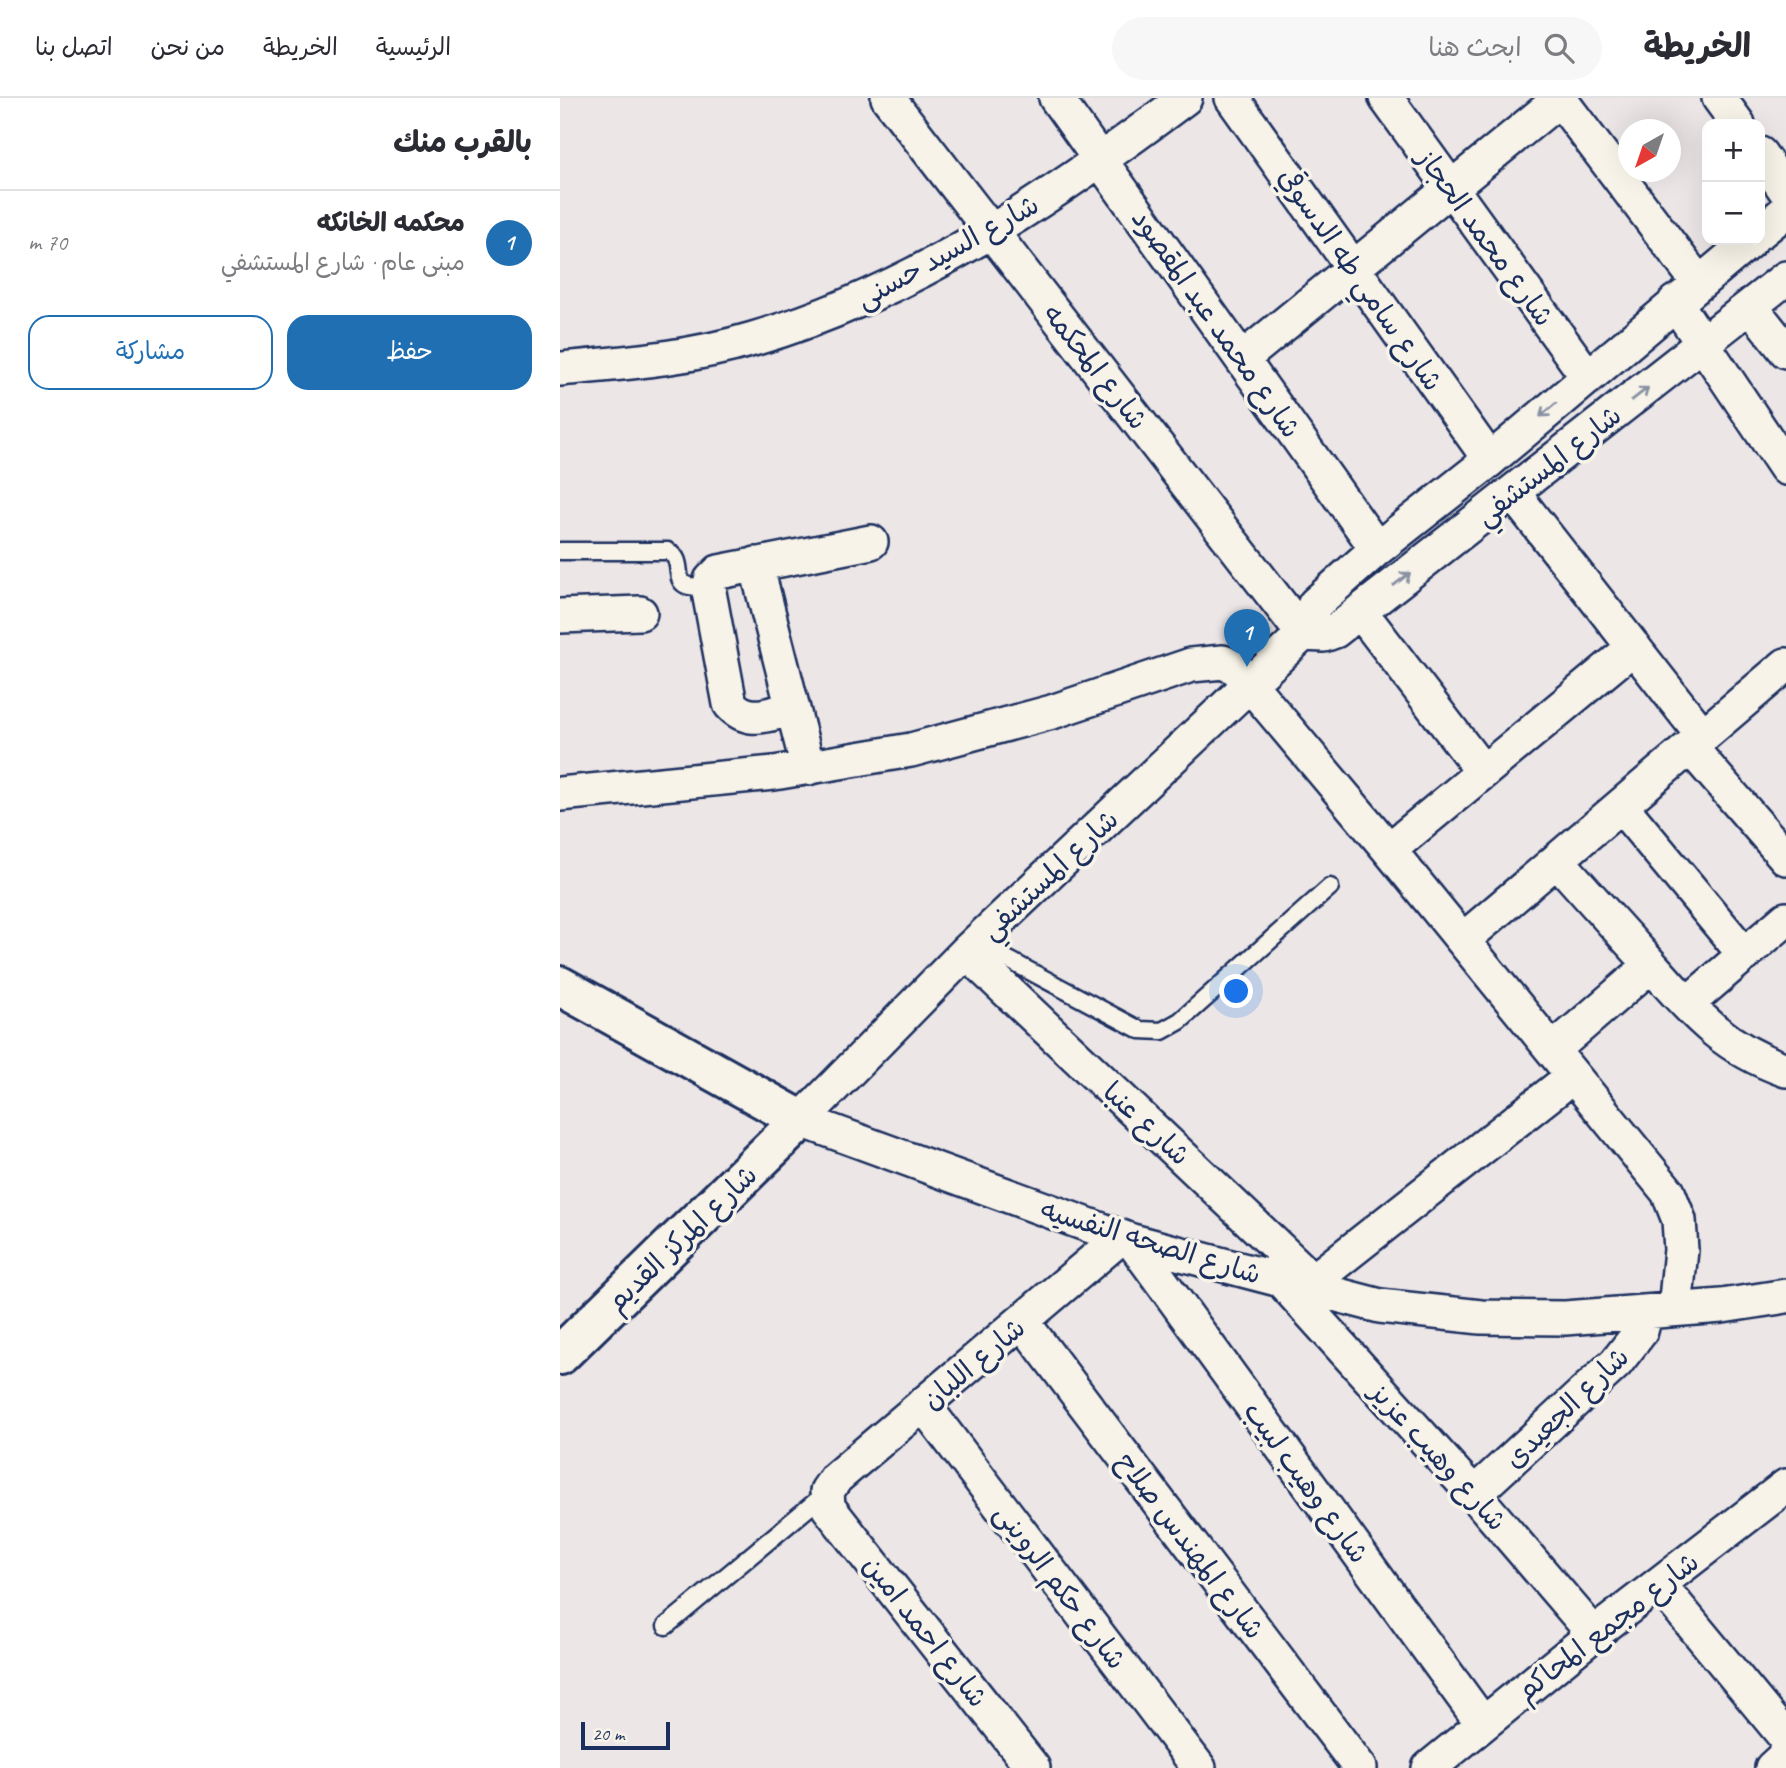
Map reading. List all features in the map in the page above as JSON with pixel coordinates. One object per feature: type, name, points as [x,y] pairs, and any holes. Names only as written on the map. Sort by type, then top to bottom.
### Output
[{"type":"main road","name":"شارع الصحه النفسيه","points":[[560,986],[801,1120]]},
{"type":"main road","name":"شارع المركز القديم","points":[[560,1355],[801,1120]]},
{"type":"street","name":"شارع المحكمه","points":[[888,98],[1303,635]]},
{"type":"street","name":"شارع محمد عبد المقصود","points":[[1056,98],[1377,549]]},
{"type":"street","name":"شارع السيد حسنى","points":[[560,369],[649,361],[752,340],[855,303],[912,277],[991,232],[1101,161],[1185,98]]},
{"type":"street","name":"شارع سامي طه الدسوقي","points":[[1232,98],[1490,460]]},
{"type":"street","name":"شارع محمد الحجاز","points":[[1386,98],[1587,376]]},
{"type":"street","points":[[1242,359],[1560,98],[1686,292],[1703,345],[1786,468]]},
{"type":"street","points":[[1719,98],[1734,119]]},
{"type":"street","points":[[1765,162],[1786,191]]},
{"type":"street","points":[[1765,228],[1786,211]]},
{"type":"street","name":"شارع المستشفي","points":[[801,1120],[972,948],[1303,635],[1315,604],[1377,549],[1490,460],[1745,245]]},
{"type":"street","name":"شارع المستشفي","points":[[1303,635],[1324,635],[1335,631],[1786,278]]},
{"type":"street","points":[[1751,307],[1786,351]]},
{"type":"street","points":[[1513,493],[1634,647],[1697,742],[1786,858]]},
{"type":"street","points":[[792,709],[753,718],[744,716],[730,704],[709,586],[719,572],[871,542]]},
{"type":"street","points":[[756,565],[808,768]]},
{"type":"street","points":[[1360,611],[1483,772]]},
{"type":"street","points":[[560,616],[640,613]]},
{"type":"street","points":[[1389,849],[1634,647]]},
{"type":"street","name":"شارع الجعيدى","points":[[560,794],[628,789],[808,768],[911,750],[982,732],[1207,662],[1223,662],[1236,668],[1389,849],[1668,1192],[1679,1220],[1681,1250],[1660,1311],[1616,1363],[1474,1494]]},
{"type":"street","points":[[1463,940],[1697,742],[1783,674]]},
{"type":"street","points":[[1621,806],[1745,955]]},
{"type":"street","points":[[1557,860],[1704,1024],[1734,1046],[1786,1070]]},
{"type":"street","points":[[1687,1004],[1786,919]]},
{"type":"street","name":"شارع عنبا","points":[[972,948],[1307,1285]]},
{"type":"street","points":[[1307,1285],[1563,1063],[1651,965]]},
{"type":"street","name":"شارع الصحه النفسيه","points":[[801,1120],[1127,1239],[1380,1306],[1481,1317],[1565,1318],[1722,1307],[1786,1296]]},
{"type":"street","name":"شارع اللبان","points":[[827,1491],[836,1478],[923,1404],[1022,1321],[1127,1239]]},
{"type":"street","name":"شارع وهيب لبيب","points":[[1127,1239],[1483,1724]]},
{"type":"street","name":"شارع وهيب عزيز","points":[[1307,1285],[1474,1494],[1594,1634]]},
{"type":"street","name":"شارع المهندس صلاح","points":[[1022,1321],[1360,1768]]},
{"type":"street","name":"شارع حكم الروينى","points":[[923,1404],[1199,1768]]},
{"type":"street","name":"شارع احمد امين","points":[[827,1491],[828,1507],[1033,1768]]},
{"type":"street","name":"شارع مجمع المحاكم","points":[[1429,1768],[1594,1634],[1783,1495]]},
{"type":"street","points":[[1659,1584],[1786,1738]]},
{"type":"street","points":[[1772,1768],[1784,1757],[1786,1749]]},
{"type":"lane","points":[[560,551],[668,551],[672,552],[678,561],[679,576],[683,583],[709,586]]},
{"type":"lane","points":[[972,948],[1140,1030],[1162,1031],[1180,1021],[1329,887]]},
{"type":"lane","points":[[666,1626],[827,1491]]},
{"type":"place","name":"محكمه الخانكه","points":[[1247,667]]}]
